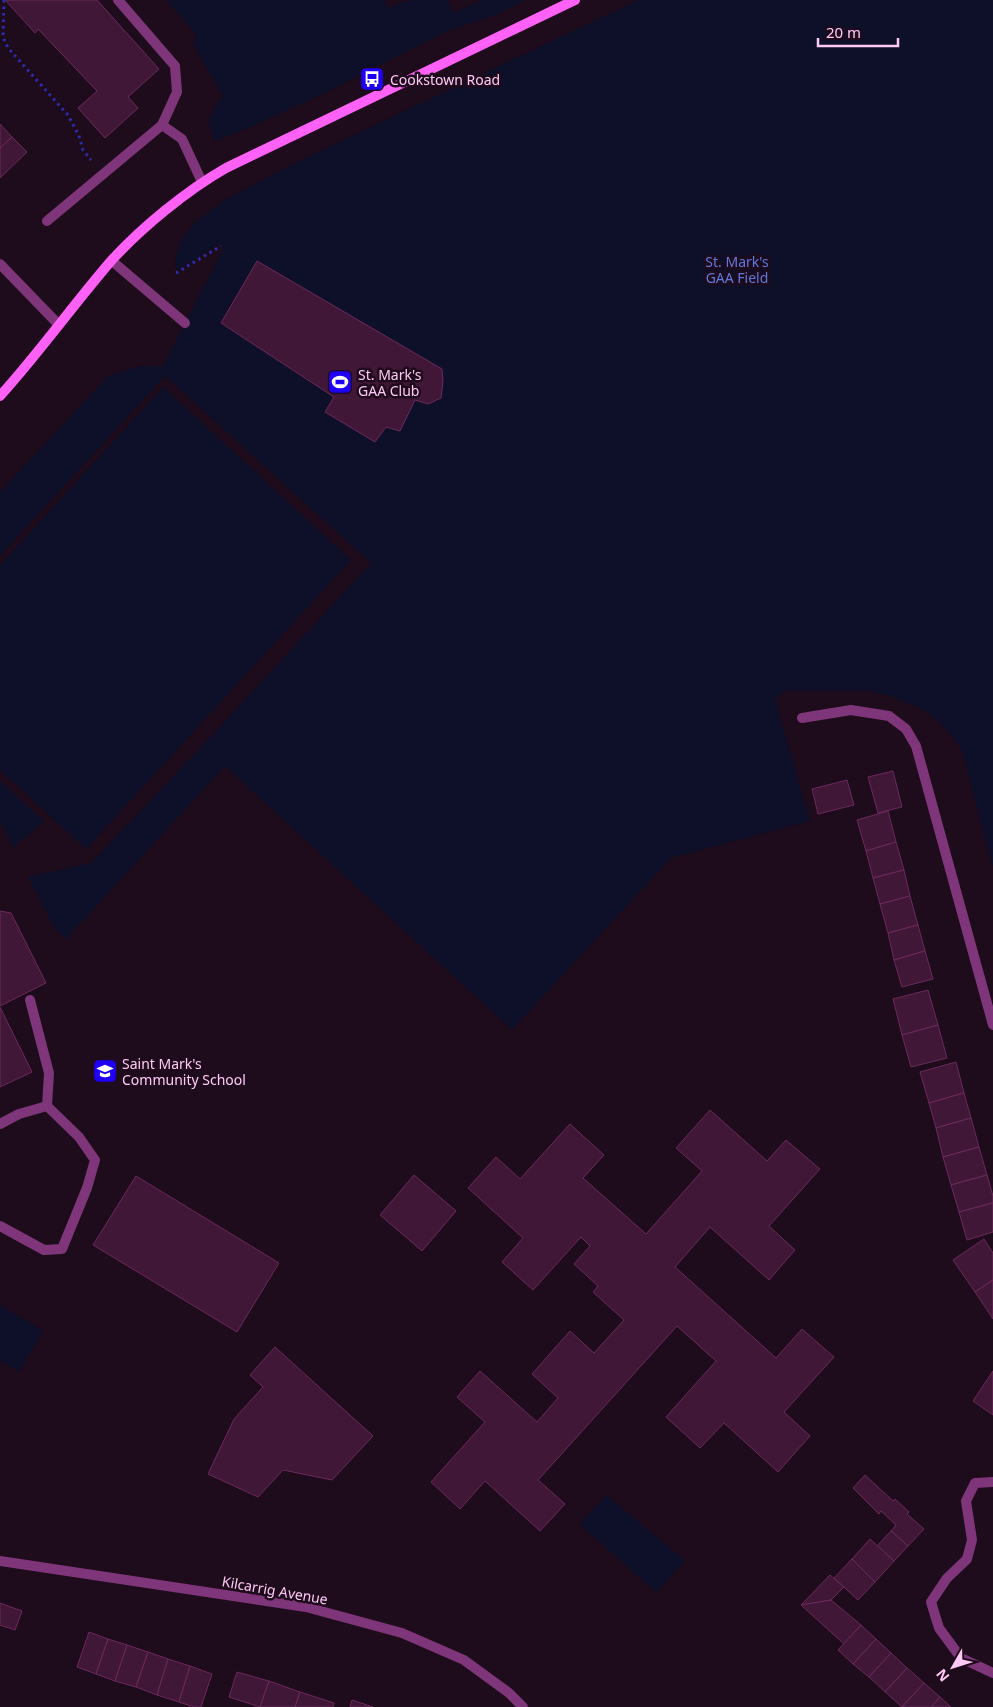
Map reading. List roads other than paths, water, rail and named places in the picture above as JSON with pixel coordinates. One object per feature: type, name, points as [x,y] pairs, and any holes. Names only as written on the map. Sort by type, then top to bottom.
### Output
[{"type":"street","points":[[47,222],[162,125],[177,92],[174,66],[118,0]]},
{"type":"street","points":[[0,396],[112,261],[153,221],[202,182],[226,168],[575,0]]},
{"type":"street","points":[[162,125],[182,139],[202,182]]},
{"type":"street","points":[[112,261],[185,323]]},
{"type":"street","points":[[0,264],[59,325]]},
{"type":"street","points":[[802,718],[851,710],[889,716],[906,729],[916,746],[993,1025]]},
{"type":"street","points":[[0,1226],[44,1250],[62,1248],[87,1188],[95,1160],[78,1136],[48,1106],[50,1073],[30,1000]]},
{"type":"street","points":[[0,1124],[19,1114],[48,1106]]},
{"type":"street","points":[[993,1482],[976,1483],[966,1501],[972,1540],[967,1559],[947,1578],[931,1602],[938,1628],[961,1658],[993,1673]]},
{"type":"street","name":"Kilcarrig Avenue","points":[[0,1561],[306,1607],[402,1633],[464,1660],[509,1693],[523,1707]]},
{"type":"place","name":"Cookstown Road","points":[[372,79]]},
{"type":"place","name":"St. Mark's GAA Club","points":[[340,382]]},
{"type":"place","name":"Saint Mark's Community School","points":[[105,1071]]},
{"type":"park label","name":"St. Mark's GAA Field","points":[[737,270]]}]
